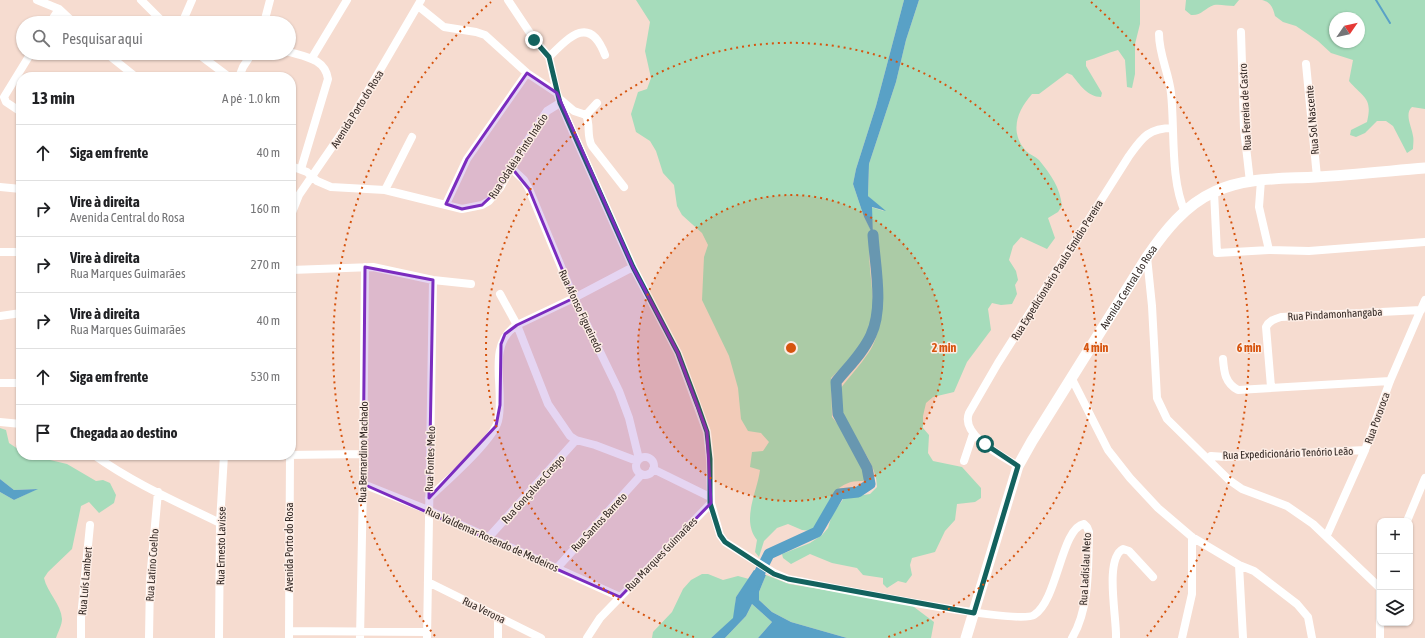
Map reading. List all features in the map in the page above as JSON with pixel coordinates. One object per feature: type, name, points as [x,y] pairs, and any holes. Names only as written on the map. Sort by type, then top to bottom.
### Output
[{"type":"street","points":[[141,0],[157,16]]},
{"type":"street","points":[[185,16],[192,0]]},
{"type":"street","points":[[266,16],[270,0]]},
{"type":"street","points":[[312,58],[347,0]]},
{"type":"street","points":[[508,0],[534,40],[549,57],[559,98],[633,267],[678,353],[707,432],[711,465],[710,500],[653,469]]},
{"type":"street","points":[[42,1],[59,10],[66,16]]},
{"type":"street","points":[[419,3],[444,27],[476,32],[485,35],[527,73],[574,111],[586,115],[589,121],[589,142],[624,187]]},
{"type":"street","name":"Avenida Porto do Rosa","points":[[296,203],[299,195],[312,175],[329,155],[352,118],[419,3]]},
{"type":"street","points":[[55,16],[59,10]]},
{"type":"street","points":[[549,57],[575,35],[583,32],[589,32],[596,37],[605,55]]},
{"type":"street","name":"Rua Ferreira de Castro","points":[[1241,32],[1244,129],[1269,250]]},
{"type":"street","points":[[1159,34],[1160,53],[1171,92],[1178,188],[1185,212]]},
{"type":"street","points":[[296,54],[312,58],[324,68],[328,79],[301,169]]},
{"type":"street","points":[[19,72],[27,60]]},
{"type":"street","points":[[115,60],[130,72]]},
{"type":"street","points":[[206,60],[222,72]]},
{"type":"street","points":[[241,72],[248,60]]},
{"type":"street","name":"Rua Sol Nascente","points":[[1306,64],[1317,177]]},
{"type":"street","points":[[446,204],[467,159],[527,73]]},
{"type":"street","points":[[16,77],[4,97],[6,102],[16,109]]},
{"type":"street","name":"Rua Odaléia Pinto Inácio","points":[[296,168],[312,175],[331,187],[385,190],[462,209],[482,205],[489,201],[500,188],[547,111],[559,98]]},
{"type":"street","points":[[586,115],[597,104]]},
{"type":"street","name":"Rua Expedicionário Paulo Emídio Pereira","points":[[973,434],[967,420],[969,413],[998,363],[1120,169],[1143,137],[1157,129],[1173,128]]},
{"type":"street","points":[[385,190],[412,136]]},
{"type":"street","name":"Rua Afonso Figueiredo","points":[[511,168],[524,180],[529,188],[574,298],[619,391],[629,418],[638,460]]},
{"type":"street","name":"Avenida Central do Rosa","points":[[966,638],[1018,466],[1071,377],[1147,257],[1166,231],[1201,198],[1214,192],[1255,181],[1425,168]]},
{"type":"street","points":[[0,187],[16,189]]},
{"type":"street","points":[[1214,192],[1217,253],[1269,250],[1309,251],[1425,242]]},
{"type":"street","points":[[0,252],[16,252]]},
{"type":"street","points":[[1147,257],[1152,306],[1157,398],[1167,419],[1229,480],[1242,489],[1287,506],[1327,535],[1377,583]]},
{"type":"street","name":"Rua Bernardino Machado","points":[[360,634],[365,267]]},
{"type":"street","points":[[296,270],[373,267],[433,280],[471,284]]},
{"type":"street","points":[[429,498],[480,447],[496,426],[500,405],[500,344],[505,334],[517,325],[574,298],[633,267]]},
{"type":"street","name":"Rua Fontes Melo","points":[[427,635],[433,280]]},
{"type":"street","points":[[500,294],[517,325],[548,404],[564,429],[576,440],[638,460],[648,458],[652,461],[653,469],[648,475],[641,475],[636,469],[638,460]]},
{"type":"street","name":"Rua Pororoca","points":[[1327,535],[1365,450],[1390,381],[1425,300]]},
{"type":"street","name":"Rua Pindamonhangaba","points":[[1271,387],[1266,327],[1269,322],[1274,319],[1281,317],[1421,310]]},
{"type":"street","points":[[0,316],[16,314]]},
{"type":"street","points":[[1223,358],[1226,378],[1238,390],[1390,381]]},
{"type":"street","points":[[1071,377],[1108,450],[1130,478],[1158,508],[1192,537],[1239,565],[1254,571],[1297,604],[1308,617],[1312,638]]},
{"type":"street","points":[[0,383],[16,383]]},
{"type":"street","points":[[0,422],[16,424]]},
{"type":"street","points":[[964,461],[973,434],[1018,466]]},
{"type":"street","name":"Rua Gonçalves Crespo","points":[[489,537],[576,440]]},
{"type":"street","name":"Rua Expedicionário Tenório Leão","points":[[1211,456],[1365,450]]},
{"type":"street","points":[[296,455],[363,454]]},
{"type":"street","points":[[101,460],[116,471],[220,523]]},
{"type":"street","name":"Rua Ernesto Lavisse","points":[[219,638],[220,523],[224,460]]},
{"type":"street","name":"Avenida Porto do Rosa","points":[[289,460],[289,635]]},
{"type":"street","name":"Rua Santos Barreto","points":[[557,568],[641,475]]},
{"type":"street","points":[[1408,518],[1425,478]]},
{"type":"street","name":"Rua Valdemar Rosendo de Medeiros","points":[[363,484],[428,510],[620,597]]},
{"type":"street","name":"Rua Latino Coelho","points":[[149,638],[150,580],[158,492]]},
{"type":"street","name":"Rua Marques Guimarães","points":[[710,500],[720,535],[725,542],[779,576],[974,613]]},
{"type":"street","name":"Rua Marques Guimarães","points":[[588,638],[600,618],[710,500]]},
{"type":"street","name":"Rua Ladislau Neto","points":[[974,613],[1021,618],[1035,615],[1046,604],[1066,546],[1075,530],[1084,524],[1089,532],[1085,593],[1081,618],[1072,638]]},
{"type":"street","name":"Rua Luís Lambert","points":[[81,638],[81,618],[90,525]]},
{"type":"street","points":[[1182,638],[1192,594],[1192,537]]},
{"type":"street","points":[[1116,638],[1113,590],[1113,570],[1116,555],[1123,549],[1129,551],[1153,577]]},
{"type":"street","points":[[1239,565],[1243,638]]},
{"type":"street","name":"Rua Verona","points":[[428,582],[541,638]]},
{"type":"street","points":[[1380,590],[1380,638]]},
{"type":"street","points":[[498,616],[498,638]]},
{"type":"street","points":[[289,635],[427,635]]},
{"type":"highlighted area","points":[[527,73],[557,93],[633,267],[678,353],[707,432],[711,503],[620,597],[363,484],[365,267],[433,280],[429,498],[496,426],[500,405],[501,344],[505,334],[517,325],[574,298],[529,189],[511,167],[500,188],[482,205],[462,209],[446,204],[467,159]]},
{"type":"green space","points":[[636,0],[904,0],[876,106],[856,169],[853,184],[864,217],[873,234],[871,207],[884,211],[868,196],[869,164],[896,82],[906,40],[919,0],[1140,0],[1140,24],[1135,44],[1135,74],[1132,88],[1127,87],[1125,60],[1118,50],[1086,61],[1086,66],[1102,93],[1101,97],[1092,95],[1081,86],[1072,75],[1067,73],[1039,94],[1032,94],[1022,107],[1019,114],[1016,129],[1021,144],[1029,154],[1037,159],[1051,176],[1061,199],[1062,206],[1058,212],[1048,218],[1055,238],[1047,249],[1021,237],[1013,246],[1009,260],[1016,271],[1018,280],[1015,285],[1017,294],[1012,304],[1001,305],[992,303],[988,309],[991,330],[967,362],[954,392],[933,397],[926,403],[923,416],[923,428],[929,435],[928,453],[933,461],[962,467],[981,488],[981,498],[975,502],[957,504],[955,520],[945,531],[935,552],[912,558],[910,565],[912,575],[906,583],[898,581],[887,588],[883,584],[883,578],[863,575],[857,568],[832,563],[810,554],[791,564],[783,558],[782,554],[810,543],[822,535],[828,528],[832,515],[844,498],[870,494],[877,487],[874,471],[846,421],[838,392],[866,356],[873,345],[877,334],[880,320],[882,290],[879,261],[873,236],[870,243],[869,252],[873,299],[870,327],[856,351],[831,378],[832,417],[841,428],[864,465],[866,475],[863,481],[851,482],[843,485],[836,491],[811,531],[802,530],[788,524],[777,528],[764,541],[759,557],[755,552],[757,540],[752,532],[750,515],[760,470],[750,467],[752,452],[763,451],[769,442],[761,433],[748,431],[741,419],[738,388],[729,356],[702,300],[704,257],[708,245],[702,233],[682,215],[677,206],[674,185],[663,173],[656,151],[650,141],[636,132],[631,114],[638,92],[647,89],[651,78],[645,51],[650,22]]},
{"type":"green space","points":[[1186,0],[1239,0],[1234,6],[1214,5],[1198,14],[1191,15],[1185,10]]},
{"type":"green space","points":[[1262,0],[1425,0],[1425,109],[1412,107],[1409,113],[1409,121],[1413,138],[1413,149],[1407,153],[1393,126],[1386,121],[1377,121],[1365,133],[1356,137],[1350,135],[1351,130],[1367,122],[1369,114],[1369,107],[1366,98],[1349,81],[1353,60],[1331,53],[1318,41],[1296,26],[1283,22],[1275,16],[1268,2]]},
{"type":"green space","points":[[0,428],[6,430],[9,443],[16,448],[16,460],[50,460],[67,464],[96,481],[103,480],[110,483],[116,495],[114,503],[99,513],[89,502],[81,506],[72,549],[48,572],[44,578],[57,603],[62,619],[56,638],[0,638],[0,492],[14,500],[37,489],[14,490],[0,479]]},
{"type":"green space","points":[[702,574],[708,574],[723,580],[738,576],[749,579],[736,597],[734,618],[711,638],[652,638],[653,632],[672,612],[683,589],[691,580]]},
{"type":"green space","points":[[766,575],[789,584],[910,604],[934,622],[931,638],[847,638],[791,622],[772,612],[759,600],[759,592]]},
{"type":"green space","points":[[752,604],[772,622],[758,638],[725,638],[746,616]]},
{"type":"water","points":[[904,0],[919,0],[906,40],[896,82],[869,164],[868,196],[886,211],[872,207],[873,235],[864,217],[853,184],[856,169],[876,106]]},
{"type":"water","points":[[0,479],[14,490],[38,489],[14,500],[0,492]]},
{"type":"water","points":[[754,570],[766,575],[759,592],[759,600],[772,612],[791,622],[847,638],[758,638],[772,622],[752,604],[746,616],[725,638],[711,638],[733,618],[736,597]]},
{"type":"waterway","points":[[1376,0],[1390,23]]},
{"type":"waterway","points":[[753,586],[769,554],[817,532],[839,494],[858,492],[870,484],[867,468],[838,414],[836,382],[864,348],[875,324],[878,286],[873,235]]},
{"type":"route","points":[[534,40],[549,57],[560,103],[633,267],[655,306],[678,353],[707,432],[711,477],[710,503],[720,535],[730,547],[774,574],[788,579],[974,613],[1018,466],[985,444]]}]
